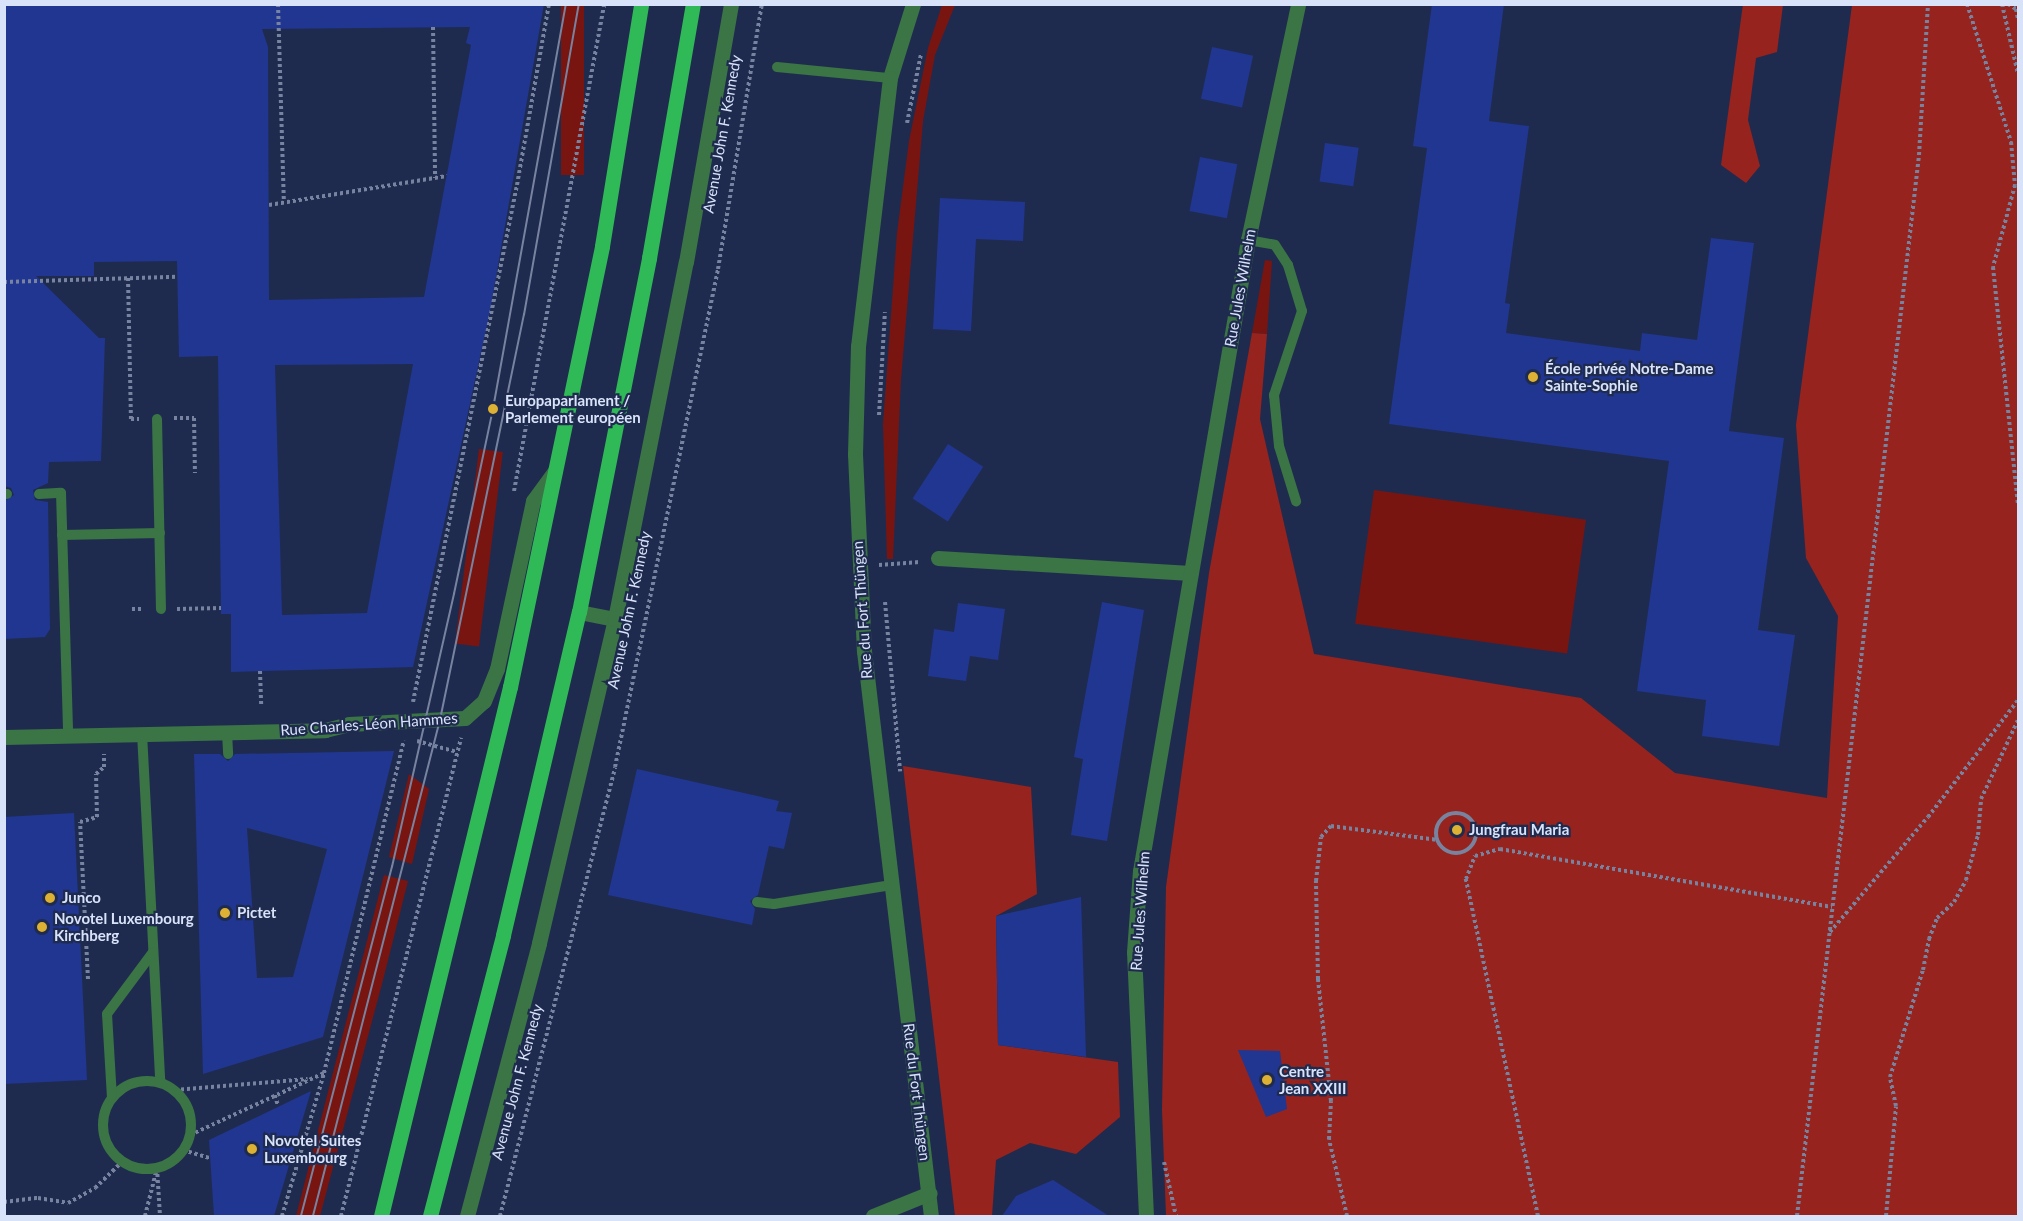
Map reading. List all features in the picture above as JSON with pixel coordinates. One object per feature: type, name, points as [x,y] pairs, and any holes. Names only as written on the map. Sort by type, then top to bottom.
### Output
[{"type":"main road","points":[[381,1216],[463,891],[555,471],[602,246],[641,4]]},
{"type":"main road","points":[[430,1216],[499,951],[579,612],[649,258],[693,4]]},
{"type":"street","name":"Avenue John F. Kennedy","points":[[467,1216],[539,944],[615,619],[686,262],[731,4]]},
{"type":"street","name":"Rue du Fort Thüngen","points":[[913,4],[890,78],[858,346],[855,454],[863,640],[931,1216]]},
{"type":"street","name":"Rue Jules Wilhelm","points":[[1146,1216],[1134,952],[1140,871],[1248,240],[1298,4]]},
{"type":"street","name":"Rue Charles-Léon Hammes","points":[[4,737],[287,730],[465,718],[484,700],[497,669],[533,501],[555,471]]},
{"type":"street","points":[[938,558],[1191,573]]},
{"type":"street","name":"Avenue John F. Kennedy","points":[[579,612],[615,619]]},
{"type":"street","points":[[873,1216],[930,1193]]},
{"type":"lane","points":[[777,67],[890,78]]},
{"type":"lane","points":[[1248,240],[1275,245],[1288,265],[1302,310],[1274,395],[1280,446],[1296,501]]},
{"type":"lane","points":[[157,419],[161,609]]},
{"type":"lane","points":[[39,494],[61,493],[68,736]]},
{"type":"lane","points":[[62,536],[159,533]]},
{"type":"lane","points":[[227,732],[228,754]]},
{"type":"lane","points":[[142,733],[160,1082]]},
{"type":"lane","points":[[757,902],[774,904],[891,885]]},
{"type":"lane","points":[[112,1098],[134,1083],[160,1082],[175,1090],[188,1111],[190,1136],[183,1150],[172,1162],[157,1168],[139,1168],[122,1162],[110,1149],[103,1132],[104,1115],[112,1098],[106,1014],[153,952]]},
{"type":"path","points":[[278,4],[284,202]]},
{"type":"path","points":[[414,701],[518,184],[549,4]]},
{"type":"path","points":[[513,496],[604,4]]},
{"type":"path","name":"Avenue John F. Kennedy","points":[[500,1216],[615,767],[718,269],[762,4]]},
{"type":"path","points":[[1797,1216],[1919,155],[1928,4]]},
{"type":"path","points":[[1967,4],[2011,142],[2015,185],[1993,267],[2019,505]]},
{"type":"path","points":[[2002,4],[2019,75]]},
{"type":"path","points":[[2008,4],[2016,9],[2019,19]]},
{"type":"path","points":[[433,27],[435,178]]},
{"type":"path","points":[[907,127],[923,45]]},
{"type":"path","points":[[269,205],[447,176]]},
{"type":"path","points":[[4,282],[177,277]]},
{"type":"path","points":[[128,278],[131,419],[194,418],[195,473]]},
{"type":"path","points":[[879,420],[886,305]]},
{"type":"path","points":[[881,554],[882,577]]},
{"type":"path","points":[[893,564],[914,564]]},
{"type":"path","points":[[884,600],[900,776]]},
{"type":"path","points":[[260,671],[261,704]]},
{"type":"path","points":[[1829,934],[1928,817],[2019,700]]},
{"type":"path","points":[[341,1216],[465,718]]},
{"type":"path","points":[[1886,1216],[1896,1106],[1890,1077],[1923,970],[1929,939],[1937,918],[1954,902],[1966,880],[1978,835],[1981,799],[2019,720]]},
{"type":"path","points":[[282,1216],[324,1073],[408,723]]},
{"type":"path","points":[[88,979],[80,822],[97,817],[96,774],[105,767],[104,752]]},
{"type":"path","points":[[1455,812],[1467,815],[1475,825],[1476,837],[1469,848],[1458,853],[1446,850],[1438,840],[1437,828],[1444,817],[1455,812]]},
{"type":"path","points":[[1347,1216],[1329,1139],[1331,1101],[1318,979],[1316,881],[1321,837],[1331,826],[1438,840]]},
{"type":"path","points":[[1469,848],[1475,856]]},
{"type":"path","points":[[1475,856],[1500,849],[1832,907]]},
{"type":"path","points":[[1475,856],[1467,879],[1539,1216]]},
{"type":"path","points":[[190,1136],[324,1073]]},
{"type":"path","points":[[175,1090],[312,1078]]},
{"type":"path","points":[[275,1095],[278,1106]]},
{"type":"path","points":[[183,1150],[210,1158]]},
{"type":"path","points":[[4,1202],[38,1198],[68,1203],[95,1188],[122,1162]]},
{"type":"path","points":[[145,1216],[157,1168]]},
{"type":"path","points":[[157,1168],[160,1216]]},
{"type":"shaded area","points":[[1743,4],[1783,5],[1777,52],[1756,58],[1748,120],[1760,166],[1746,183],[1721,165]]},
{"type":"shaded area","points":[[561,5],[584,5],[584,175],[561,175]]},
{"type":"shaded area","points":[[942,5],[955,5],[935,55],[923,121],[901,379],[893,559],[887,559],[883,424],[897,233],[909,141],[928,48]]},
{"type":"shaded area","points":[[1852,5],[2018,5],[2018,1216],[1166,1216],[1162,1110],[1166,887],[1209,573],[1252,333],[1267,334],[1260,419],[1314,654],[1581,698],[1675,773],[1827,798],[1838,616],[1806,558],[1796,425]]},
{"type":"shaded area","points":[[1265,260],[1272,261],[1267,334],[1252,333]]},
{"type":"shaded area","points":[[479,449],[503,452],[479,646],[455,644]]},
{"type":"shaded area","points":[[1374,490],[1586,520],[1567,653],[1355,624]]},
{"type":"shaded area","points":[[903,766],[1031,787],[1037,894],[996,916],[998,1045],[1118,1062],[1120,1117],[1076,1154],[1030,1143],[996,1160],[992,1216],[955,1216]]},
{"type":"shaded area","points":[[409,774],[429,789],[412,864],[389,857]]},
{"type":"shaded area","points":[[384,875],[408,881],[383,980],[320,1216],[296,1216]]},
{"type":"building","points":[[4,4],[544,4],[490,311],[413,667],[231,672],[231,614],[221,614],[218,356],[179,357],[177,261],[94,262],[94,276],[36,276],[99,338],[105,338],[101,461],[49,462],[48,483],[33,490],[35,500],[48,502],[50,629],[45,637],[4,639],[4,501],[14,495],[11,488],[4,486]],"holes":[[[470,27],[466,43],[471,45],[424,297],[269,300],[268,47],[262,29]],[[413,364],[367,613],[282,615],[275,365]]]},
{"type":"building","points":[[1432,4],[1504,4],[1489,121],[1529,126],[1505,303],[1510,304],[1506,333],[1640,351],[1642,333],[1697,340],[1711,238],[1754,243],[1729,431],[1784,438],[1758,630],[1795,635],[1779,746],[1702,736],[1706,700],[1637,691],[1669,461],[1389,424],[1427,148],[1413,146]]},
{"type":"building","points":[[1212,47],[1253,56],[1242,108],[1201,99]]},
{"type":"building","points":[[1325,143],[1359,148],[1353,186],[1320,182]]},
{"type":"building","points":[[1200,157],[1237,164],[1227,218],[1190,211]]},
{"type":"building","points":[[940,198],[1025,202],[1023,241],[976,239],[971,331],[933,329]]},
{"type":"building","points":[[948,444],[983,467],[948,521],[913,499]]},
{"type":"building","points":[[1102,602],[1144,610],[1107,841],[1071,835],[1083,759],[1074,757]]},
{"type":"building","points":[[958,603],[1005,609],[998,660],[970,656],[966,681],[928,676],[934,629],[954,632]]},
{"type":"building","name":"Pictet","points":[[394,751],[323,1037],[203,1074],[194,754],[220,754],[228,761],[235,754]],"holes":[[[247,828],[327,849],[293,977],[257,978]]]},
{"type":"building","points":[[637,769],[779,801],[776,811],[792,813],[784,849],[769,846],[758,895],[750,901],[755,909],[752,925],[608,895]]},
{"type":"building","name":"Novotel Luxembourg Kirchberg","points":[[74,813],[87,1080],[4,1084],[4,817]]},
{"type":"building","points":[[1081,897],[1086,1057],[998,1045],[996,916]]},
{"type":"building","name":"Centre Jean XXIII","points":[[1238,1050],[1280,1051],[1287,1109],[1266,1117]]},
{"type":"building","name":"Novotel Suites Luxembourg","points":[[311,1091],[274,1216],[214,1216],[209,1140]]},
{"type":"building","points":[[1053,1180],[1109,1216],[1002,1216],[1016,1196]]},
{"type":"tram line","points":[[301,1216],[392,867],[454,594],[493,409],[566,4]]},
{"type":"tram line","points":[[313,1216],[440,720],[524,315],[579,4]]},
{"type":"place","name":"École privée Notre-Dame Sainte-Sophie","points":[[1533,377]]},
{"type":"place","name":"Europaparlament / Parlement européen","points":[[493,409]]},
{"type":"place","name":"Jungfrau Maria","points":[[1457,830]]},
{"type":"place","name":"Junco","points":[[50,898]]},
{"type":"place","name":"Pictet","points":[[225,913]]},
{"type":"place","name":"Novotel Luxembourg Kirchberg","points":[[42,927]]},
{"type":"place","name":"Centre Jean XXIII","points":[[1267,1080]]},
{"type":"place","name":"Novotel Suites Luxembourg","points":[[252,1149]]}]
